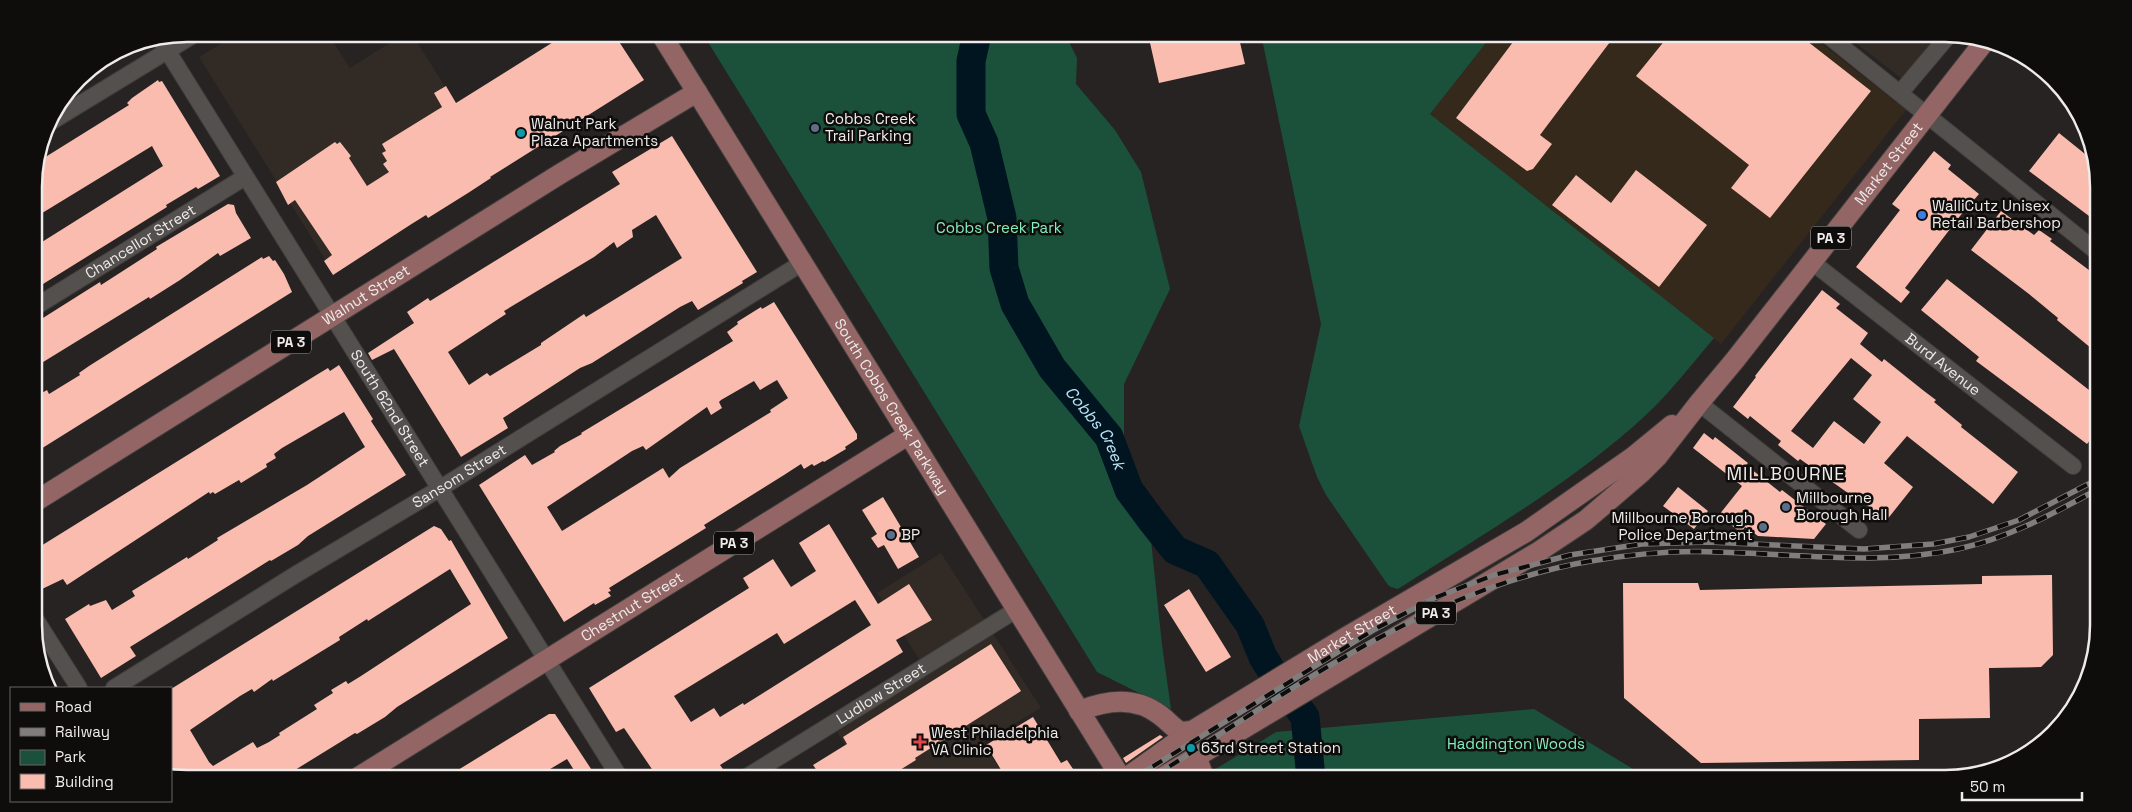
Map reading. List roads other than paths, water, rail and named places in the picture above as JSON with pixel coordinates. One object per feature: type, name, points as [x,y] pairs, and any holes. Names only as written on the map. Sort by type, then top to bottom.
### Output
[{"type":"main road","name":"South Cobbs Creek Parkway","points":[[666,42],[1116,769]]},
{"type":"main road","name":"Market Street","points":[[1176,769],[1538,552],[1586,520],[1625,488],[1657,457],[1698,403],[1735,360],[1980,47]]},
{"type":"main road","name":"Walnut Street","points":[[42,497],[636,127],[697,92]]},
{"type":"main road","name":"Market Street","points":[[1138,769],[1192,731],[1526,532],[1633,456],[1698,403]]},
{"type":"main road","name":"Chestnut Street","points":[[370,770],[908,435]]},
{"type":"main road","points":[[1079,711],[1106,702],[1126,701],[1150,708],[1181,732],[1192,731]]},
{"type":"main road","points":[[1197,758],[1201,769]]},
{"type":"street","points":[[1836,42],[2090,246]]},
{"type":"street","points":[[1900,93],[1943,42]]},
{"type":"street","points":[[63,113],[164,45]]},
{"type":"street","name":"South 62nd Street","points":[[164,45],[615,770]]},
{"type":"street","name":"Chancellor Street","points":[[43,303],[245,177]]},
{"type":"street","name":"Burd Avenue","points":[[1812,262],[2073,466]]},
{"type":"street","name":"Sansom Street","points":[[116,687],[295,575],[440,489],[802,263]]},
{"type":"street","points":[[1698,403],[1859,530]]},
{"type":"street","name":"Ludlow Street","points":[[758,770],[1016,610]]},
{"type":"street","points":[[43,631],[78,687]]},
{"type":"waterway","name":"Cobbs Creek","points":[[975,42],[971,61],[971,114],[984,143],[1002,218],[1004,268],[1015,304],[1052,368],[1109,437],[1129,490],[1175,550],[1207,564],[1250,625],[1263,657],[1305,717],[1310,769]]},
{"type":"railway","points":[[1148,769],[1375,629],[1434,598],[1494,575],[1570,555],[1642,544],[1708,542],[1864,549],[1933,544],[1969,537],[2019,520],[2090,483]]},
{"type":"railway","points":[[1164,769],[1307,679],[1361,648],[1416,619],[1472,595],[1530,575],[1591,561],[1670,552],[1748,553],[1838,558],[1898,557],[1928,554],[1958,549],[2012,532],[2090,493]]},
{"type":"place","name":"Cobbs Creek Trail Parking","points":[[815,128]]},
{"type":"place","name":"Walnut Park Plaza Apartments","points":[[521,133]]},
{"type":"place","name":"WalliCutz Unisex Retail Barbershop","points":[[1922,215]]},
{"type":"place","name":"Millbourne Borough Hall","points":[[1786,507]]},
{"type":"place","name":"Millbourne Borough Police Department","points":[[1763,527]]},
{"type":"place","name":"BP","points":[[891,535]]},
{"type":"place","name":"West Philadelphia VA Clinic","points":[[920,742]]},
{"type":"place","name":"63rd Street Station","points":[[1191,748]]},
{"type":"district","name":"MILLBOURNE","points":[[1786,474]]},
{"type":"park label","name":"Cobbs Creek Park","points":[[999,228]]},
{"type":"park label","name":"Haddington Woods","points":[[1516,744]]}]
